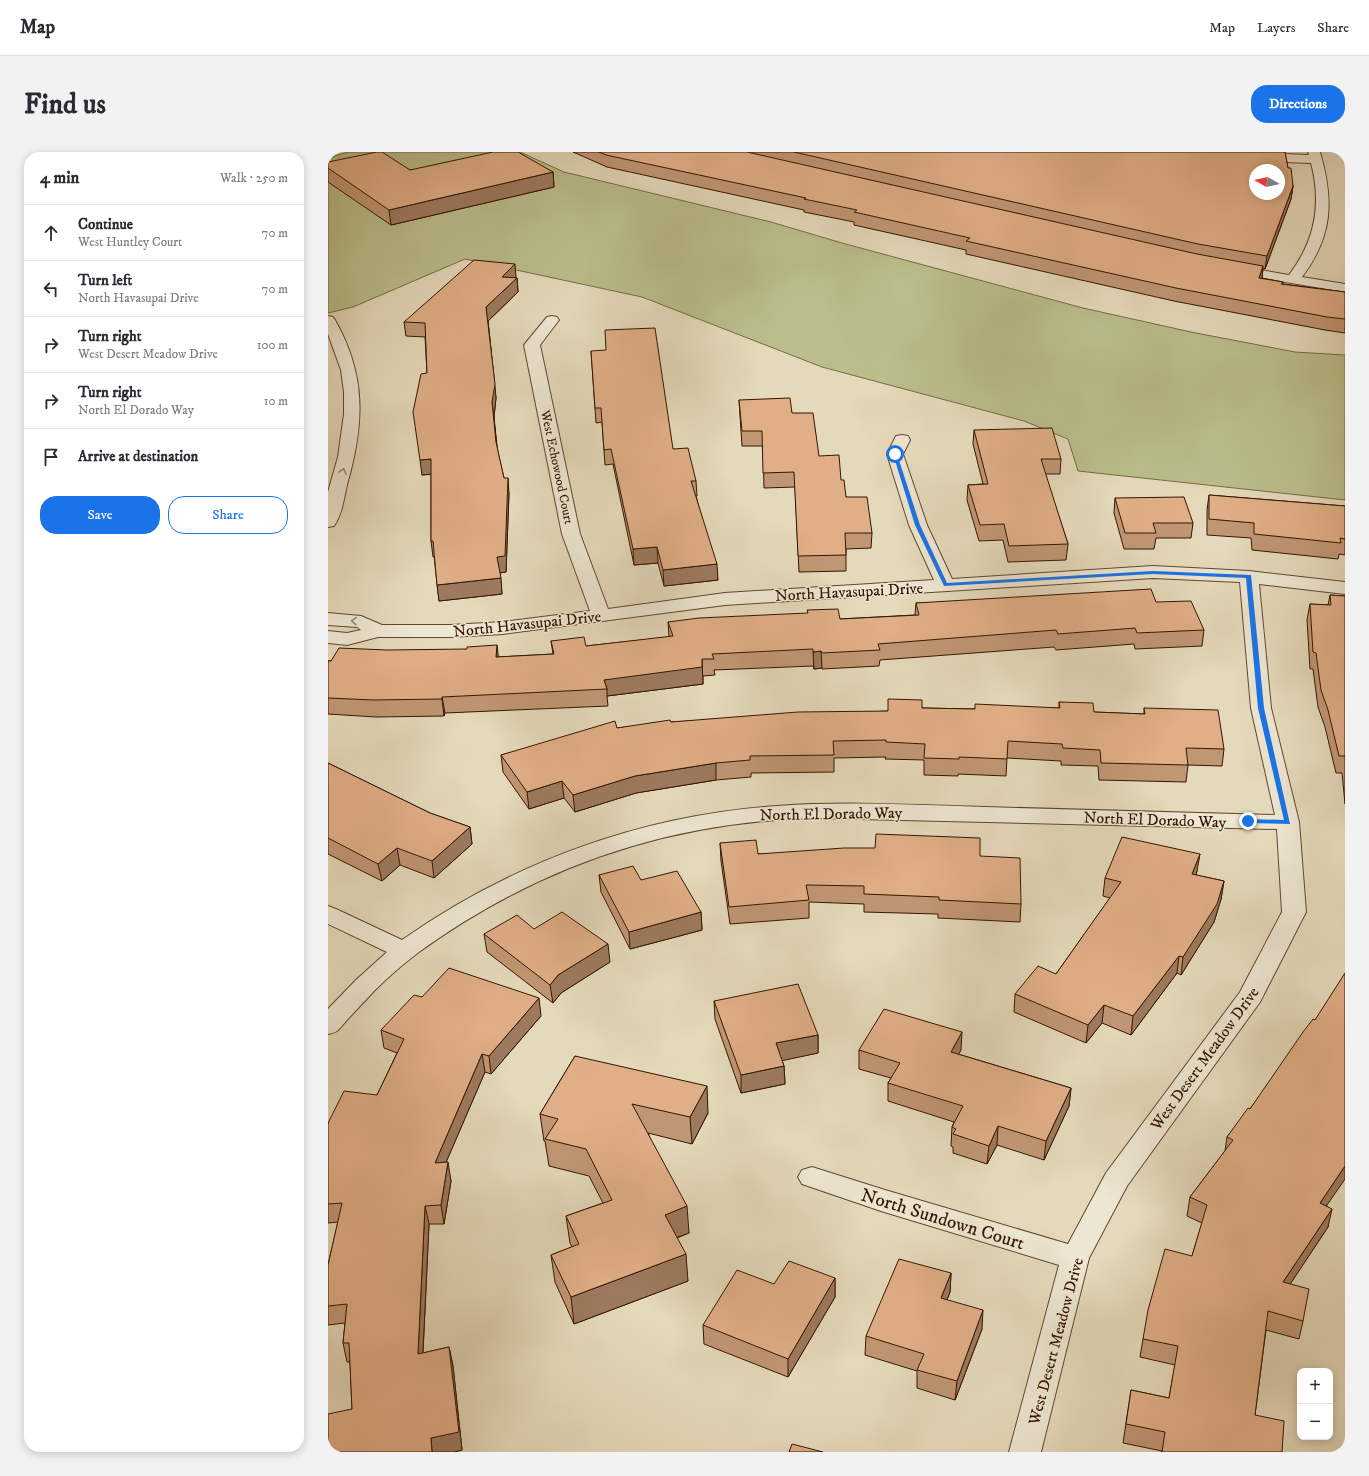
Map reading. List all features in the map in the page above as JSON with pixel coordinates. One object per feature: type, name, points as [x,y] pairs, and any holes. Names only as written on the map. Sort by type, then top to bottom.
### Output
[{"type":"street","points":[[1247,156],[1315,156],[1323,188],[1323,215],[1318,238],[1309,261],[1293,280]]},
{"type":"street","points":[[1219,266],[1345,288]]},
{"type":"street","points":[[328,320],[342,348],[352,386],[353,418],[349,448],[328,522]]},
{"type":"street","name":"West Echowood Court","points":[[552,320],[532,344],[571,534],[601,616]]},
{"type":"street","points":[[902,440],[895,454],[918,525],[946,585]]},
{"type":"street","name":"North Havasupai Drive","points":[[328,637],[347,639],[378,630],[450,631],[503,628],[601,616],[725,598],[1153,572],[1249,577],[1345,588]]},
{"type":"street","name":"West Desert Meadow Drive","points":[[1025,1452],[1075,1258],[1116,1180],[1251,996],[1294,912],[1288,822],[1261,708],[1249,577]]},
{"type":"street","name":"North Havasupai Drive","points":[[328,619],[362,622],[378,630]]},
{"type":"street","name":"North El Dorado Way","points":[[328,1025],[349,1002],[404,951],[443,924],[493,894],[548,867],[599,848],[660,830],[761,814],[874,811],[1288,822]]},
{"type":"street","points":[[328,914],[404,951]]},
{"type":"street","name":"North Sundown Court","points":[[812,1177],[881,1200],[1075,1258]]},
{"type":"green space","points":[[348,152],[520,152],[564,172],[771,222],[842,243],[1083,308],[1191,332],[1295,352],[1345,355],[1345,500],[1078,471],[1068,439],[1024,421],[822,367],[642,297],[465,259],[353,307],[328,313],[328,158]]},
{"type":"building","points":[[382,152],[410,170],[493,152],[518,152],[553,172],[389,210],[328,168],[328,162]]},
{"type":"building","points":[[599,152],[747,152],[1197,254],[1263,266],[1259,278],[1283,282],[1281,284],[1345,292],[1345,319],[1327,317],[1176,288],[966,241],[970,238],[854,212],[857,210],[804,199],[806,198],[606,155]]},
{"type":"building","points":[[794,152],[1285,152],[1288,168],[1291,168],[1293,186],[1267,256],[1198,244]]},
{"type":"building","points":[[474,260],[515,264],[502,277],[517,278],[486,307],[495,384],[492,402],[496,442],[504,478],[508,478],[505,556],[497,557],[501,578],[437,585],[433,541],[431,541],[431,459],[420,460],[413,412],[421,374],[427,373],[425,323],[404,322]]},
{"type":"building","points":[[655,328],[673,449],[688,448],[696,481],[691,481],[717,564],[663,570],[657,547],[633,549],[611,449],[604,450],[601,408],[595,408],[591,351],[606,350],[605,330]]},
{"type":"building","points":[[790,398],[792,413],[813,413],[819,456],[839,455],[841,480],[844,480],[846,497],[867,497],[872,533],[845,533],[846,555],[798,556],[794,472],[763,473],[762,431],[742,431],[739,400]]},
{"type":"building","points":[[1052,428],[1061,459],[1041,459],[1068,544],[1009,546],[1004,524],[980,525],[968,485],[988,484],[974,430]]},
{"type":"building","points":[[1209,495],[1345,506],[1345,539],[1340,538],[1341,543],[1254,534],[1254,523],[1209,519]]},
{"type":"building","points":[[1184,497],[1193,523],[1153,523],[1156,533],[1125,533],[1115,498]]},
{"type":"building","points":[[1151,589],[1156,602],[1191,601],[1204,630],[1137,633],[1135,628],[1058,634],[1056,630],[878,644],[880,650],[822,653],[821,651],[813,652],[813,649],[712,654],[714,659],[702,659],[702,667],[604,680],[607,689],[442,697],[442,699],[373,700],[328,698],[328,661],[331,661],[339,648],[387,650],[467,649],[467,647],[497,645],[496,657],[554,654],[551,641],[584,637],[586,646],[673,636],[668,622],[699,618],[808,613],[807,610],[838,609],[840,619],[919,615],[916,603]]},
{"type":"building","points":[[1330,595],[1345,596],[1345,756],[1339,756],[1328,710],[1321,690],[1316,653],[1313,652],[1310,604],[1331,605]]},
{"type":"building","points":[[888,699],[922,700],[922,708],[975,709],[975,704],[1060,708],[1059,702],[1093,703],[1094,712],[1145,714],[1144,708],[1218,710],[1224,749],[1186,748],[1188,765],[1101,763],[1100,750],[1063,748],[1062,744],[1008,741],[1007,759],[959,757],[959,759],[924,758],[925,744],[886,742],[886,740],[833,741],[834,755],[750,756],[750,760],[716,763],[635,776],[573,795],[562,781],[527,792],[501,755],[615,721],[617,728],[670,720],[671,722],[798,712],[888,711]]},
{"type":"building","points":[[328,763],[430,813],[470,827],[432,861],[397,848],[378,864],[328,838]]},
{"type":"building","points":[[876,834],[980,838],[980,856],[1020,858],[1021,904],[939,900],[939,897],[864,894],[864,886],[806,885],[809,900],[729,907],[720,843],[756,840],[758,854],[844,848],[875,848]]},
{"type":"building","points":[[1122,837],[1200,854],[1192,874],[1224,881],[1217,904],[1183,957],[1179,956],[1133,1016],[1104,1005],[1088,1025],[1015,994],[1038,966],[1056,974],[1121,882],[1105,878]]},
{"type":"building","points":[[633,866],[641,880],[677,871],[701,912],[629,932],[599,875]]},
{"type":"building","points":[[562,912],[608,944],[558,975],[550,985],[484,934],[517,915],[534,929]]},
{"type":"building","points":[[449,968],[539,998],[489,1056],[482,1054],[435,1163],[448,1162],[441,1205],[425,1206],[418,1354],[449,1347],[459,1432],[431,1438],[432,1452],[328,1452],[328,1414],[352,1409],[349,1343],[343,1343],[347,1304],[328,1306],[328,1265],[342,1203],[328,1204],[328,1124],[344,1091],[377,1095],[404,1039],[381,1030],[414,995],[422,997]]},
{"type":"building","points":[[1345,973],[1345,1166],[1320,1203],[1332,1209],[1283,1282],[1309,1289],[1303,1321],[1268,1311],[1255,1415],[1284,1421],[1282,1452],[1162,1452],[1165,1432],[1126,1424],[1131,1390],[1169,1398],[1178,1346],[1143,1339],[1148,1310],[1165,1249],[1192,1256],[1207,1205],[1190,1197],[1233,1140],[1227,1137],[1248,1108],[1250,1109],[1303,1032],[1313,1019],[1315,1020]]},
{"type":"building","points":[[798,984],[818,1035],[776,1043],[784,1066],[741,1075],[714,1001]]},
{"type":"building","points":[[884,1009],[962,1032],[951,1052],[1071,1088],[1046,1141],[998,1126],[989,1146],[953,1134],[956,1129],[952,1127],[963,1106],[888,1083],[900,1063],[859,1050]]},
{"type":"building","points":[[575,1056],[707,1086],[690,1117],[632,1104],[687,1206],[665,1215],[686,1254],[571,1297],[551,1255],[579,1244],[566,1216],[612,1200],[586,1149],[545,1139],[558,1119],[540,1114]]},
{"type":"building","points":[[899,1259],[951,1273],[941,1298],[983,1310],[957,1381],[917,1370],[924,1354],[866,1336]]},
{"type":"building","points":[[789,1261],[835,1278],[788,1359],[703,1325],[737,1270],[774,1284]]},
{"type":"building","points":[[792,1444],[823,1452],[789,1452]]},
{"type":"route","points":[[895,454],[918,525],[946,585],[1153,572],[1249,577],[1261,708],[1288,822],[1248,821]]}]
